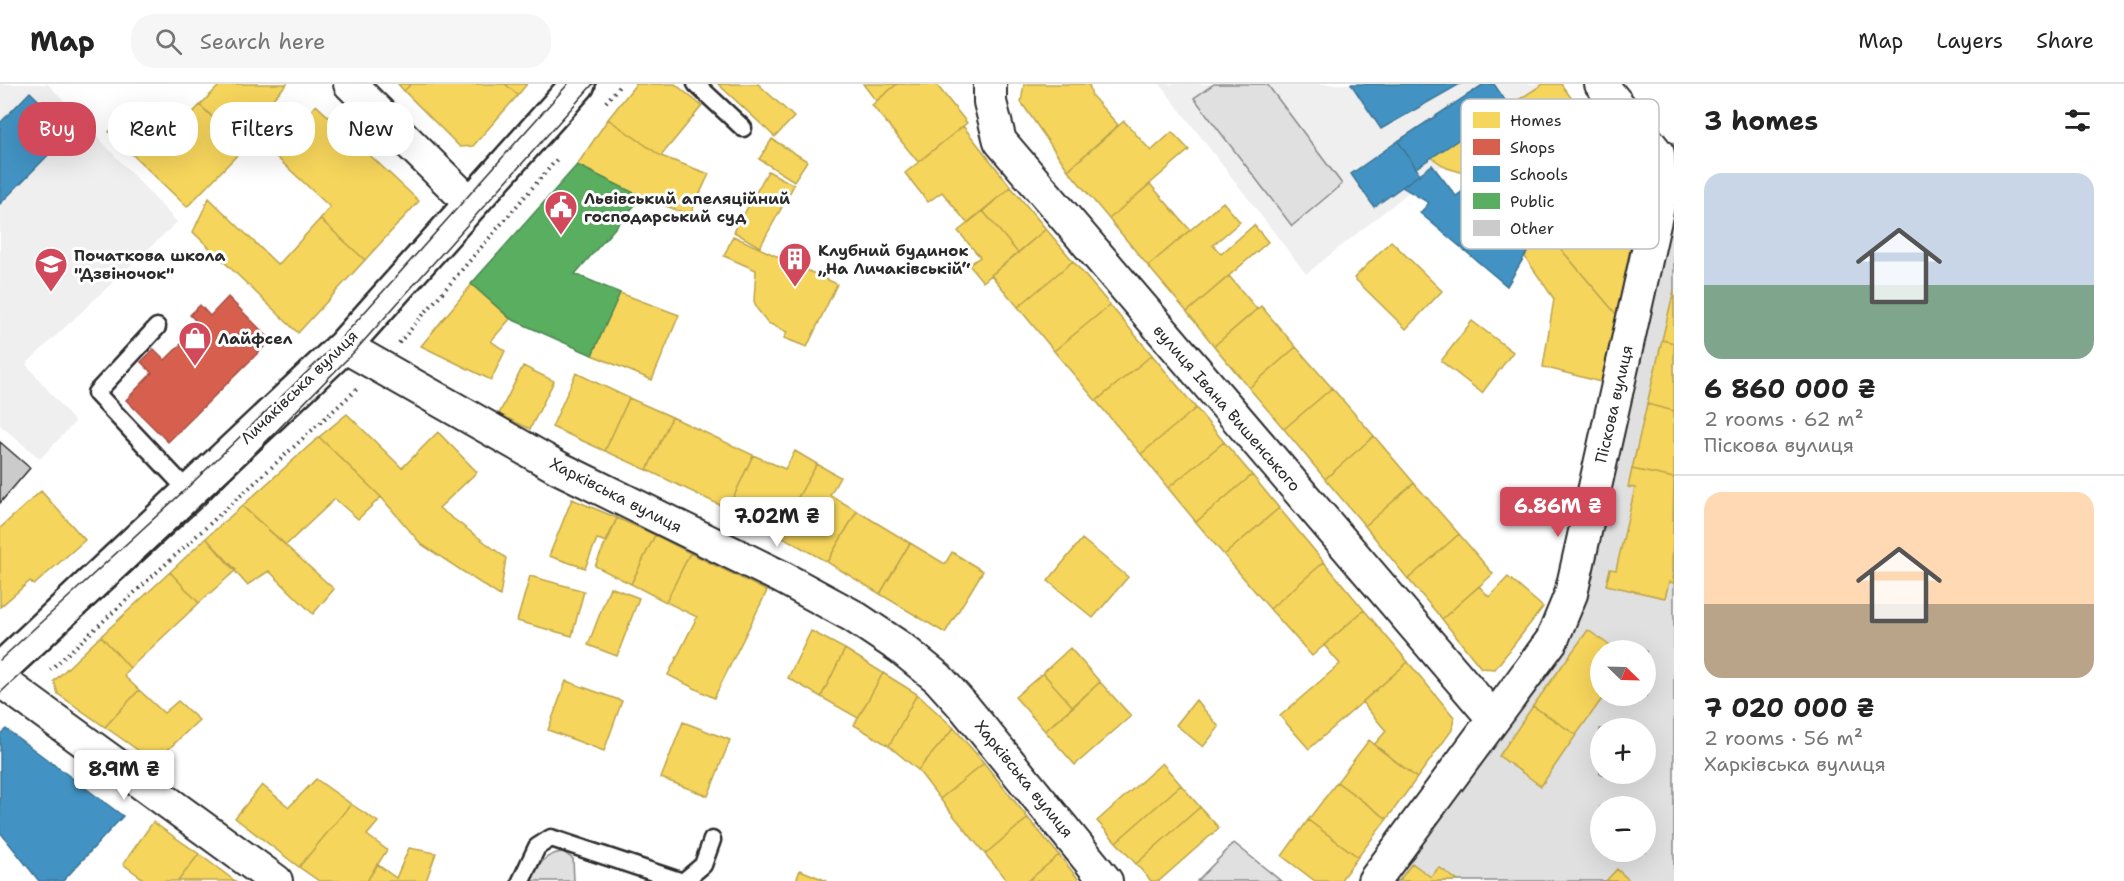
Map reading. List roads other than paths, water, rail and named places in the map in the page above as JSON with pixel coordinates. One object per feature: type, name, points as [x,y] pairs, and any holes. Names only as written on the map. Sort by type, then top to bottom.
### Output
[{"type":"main road","name":"Личаківська вулиця","points":[[0,670],[344,346],[578,84]]},
{"type":"street","points":[[350,84],[471,204]]},
{"type":"street","name":"вулиця Івана Вишенського","points":[[990,84],[990,102],[1000,141],[1493,718]]},
{"type":"street","points":[[1601,84],[1615,99]]},
{"type":"street","name":"Піскова вулиця","points":[[1659,201],[1666,156]]},
{"type":"street","name":"Піскова вулиця","points":[[1374,881],[1552,640],[1571,594],[1648,249]]},
{"type":"street","name":"Харківська вулиця","points":[[344,346],[559,468],[783,578],[853,616],[902,648],[938,678],[965,708],[1106,881]]},
{"type":"street","points":[[0,680],[276,881]]},
{"type":"lane","points":[[696,84],[743,128]]},
{"type":"lane","points":[[157,327],[96,393],[190,493]]},
{"type":"lane","points":[[521,881],[537,847],[552,838],[682,881],[703,865],[712,840]]},
{"type":"tram line","points":[[0,660],[186,489],[338,342],[568,84]]},
{"type":"tram line","points":[[0,693],[204,505],[354,352],[593,84]]},
{"type":"place","name":"Львівський апеляційний господарський суд","points":[[561,236]]},
{"type":"place","name":"Клубний будинок „На Личаківській“","points":[[795,288]]},
{"type":"place","name":"Початкова школа \"Дзвіночок\"","points":[[51,293]]},
{"type":"place","name":"Лайфсел","points":[[195,367]]}]
